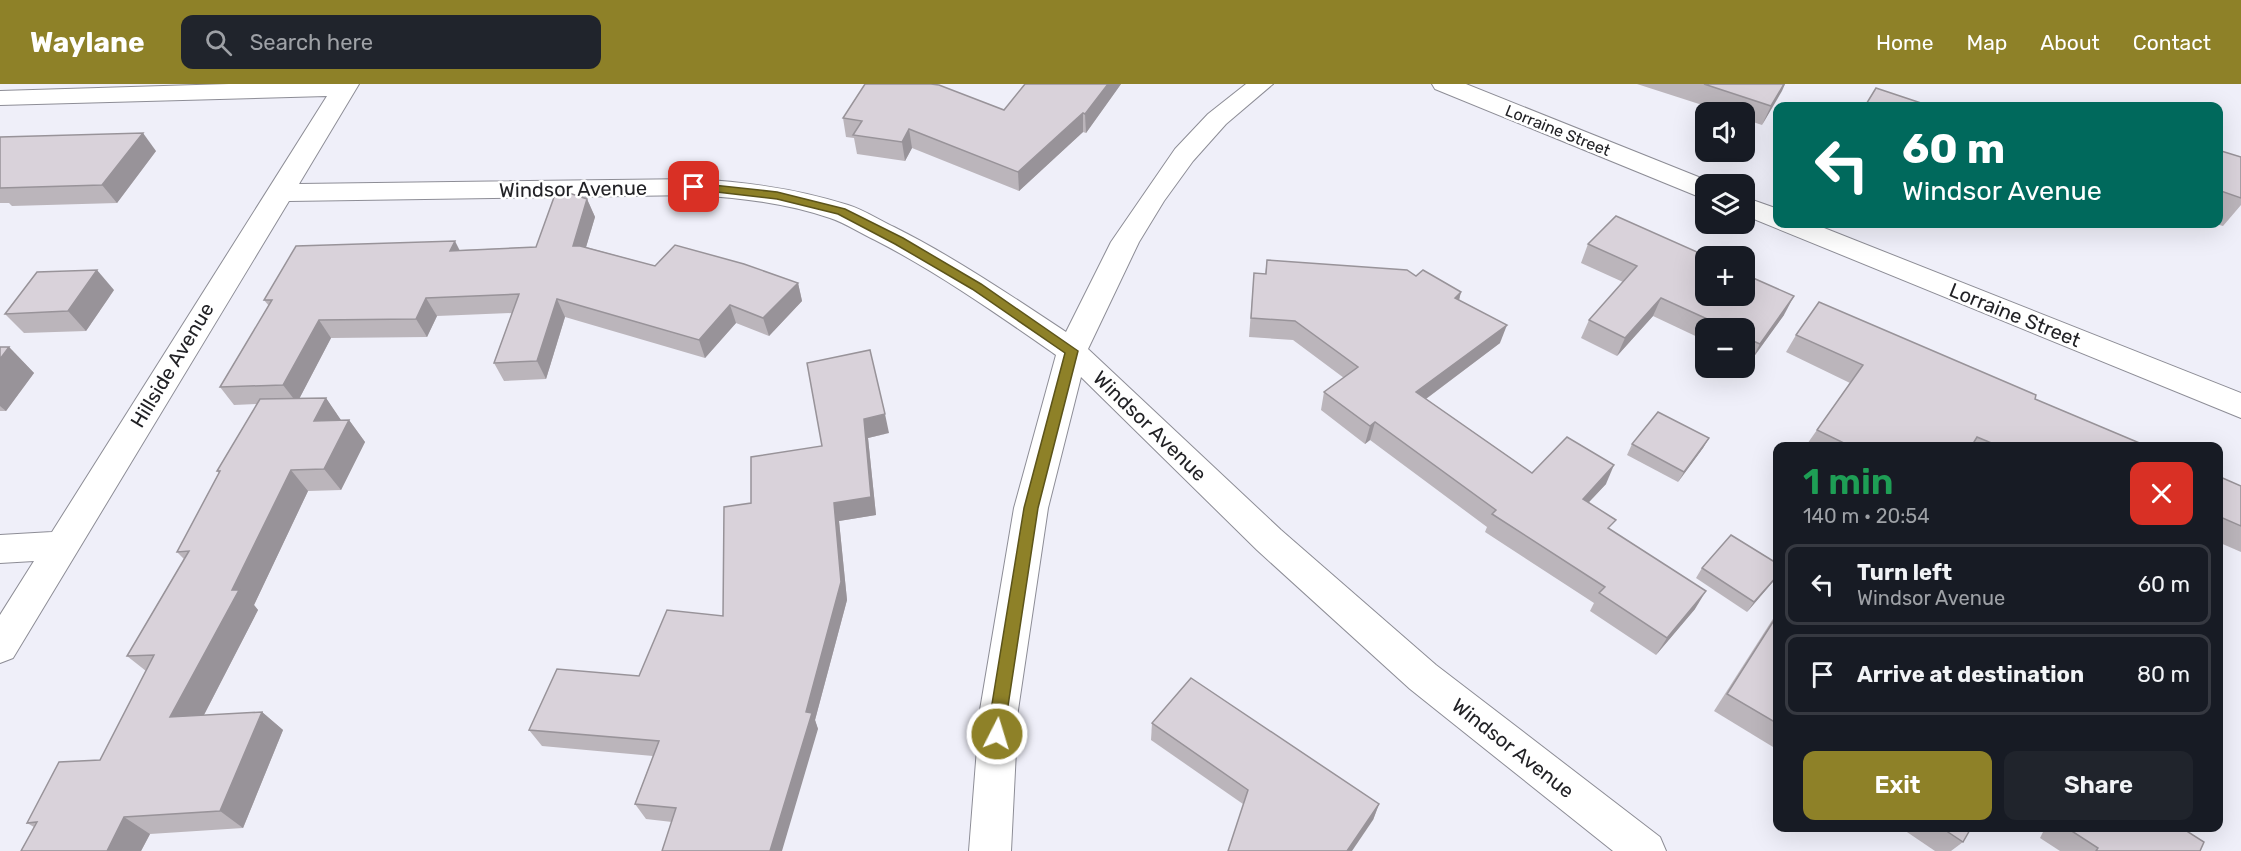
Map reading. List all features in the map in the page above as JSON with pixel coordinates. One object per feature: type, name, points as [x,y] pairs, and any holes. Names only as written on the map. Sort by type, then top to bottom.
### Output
[{"type":"street","points":[[990,851],[999,710],[1031,508],[1072,351],[1125,242],[1153,198],[1184,155],[1217,119],[1261,84]]},
{"type":"street","name":"Lorraine Street","points":[[1444,84],[1695,186]]},
{"type":"street","points":[[0,98],[346,86]]},
{"type":"street","name":"Hillside Avenue","points":[[0,647],[346,86]]},
{"type":"street","name":"Windsor Avenue","points":[[280,193],[694,187],[743,190],[793,199],[841,212],[899,241],[977,286],[1072,351],[1269,540],[1423,677],[1645,851]]},
{"type":"street","points":[[1755,210],[1773,217]]},
{"type":"street","name":"Lorraine Street","points":[[1800,228],[2241,406]]},
{"type":"street","points":[[0,549],[62,546]]},
{"type":"building","points":[[865,84],[939,85],[1004,110],[1025,84],[1108,84],[1085,114],[1083,113],[1018,172],[909,129],[902,142],[853,135],[862,121],[843,118]]},
{"type":"building","points":[[1704,84],[1784,84],[1771,106]]},
{"type":"building","points":[[1876,88],[1918,102],[1867,102]]},
{"type":"building","points":[[143,133],[102,185],[0,188],[0,137]]},
{"type":"building","points":[[2223,152],[2241,157],[2241,198],[2223,192]]},
{"type":"building","points":[[557,189],[587,199],[573,246],[655,266],[675,245],[744,264],[798,283],[763,318],[730,305],[699,340],[557,299],[537,361],[494,363],[519,294],[426,298],[416,319],[319,320],[283,385],[220,387],[272,300],[264,300],[296,246],[455,241],[450,251],[536,247]]},
{"type":"building","points":[[1616,216],[1695,251],[1695,306],[1755,306],[1755,279],[1794,296],[1760,344],[1755,342],[1755,318],[1705,318],[1661,298],[1625,338],[1589,320],[1637,266],[1588,244]]},
{"type":"building","points":[[1267,260],[1407,270],[1416,276],[1423,270],[1461,292],[1455,298],[1507,325],[1416,392],[1532,473],[1567,437],[1614,465],[1583,499],[1616,520],[1608,528],[1706,591],[1667,638],[1599,593],[1605,587],[1492,514],[1496,510],[1375,422],[1370,426],[1324,392],[1358,367],[1295,321],[1251,318],[1254,273],[1266,274]]},
{"type":"building","points":[[97,270],[68,311],[5,314],[37,272]]},
{"type":"building","points":[[1819,302],[2036,395],[2035,399],[2137,442],[1989,442],[1977,437],[1974,442],[1842,442],[1817,430],[1863,365],[1796,335]]},
{"type":"building","points":[[0,347],[9,347],[0,359]]},
{"type":"building","points":[[870,350],[885,414],[864,419],[871,497],[834,503],[841,582],[806,712],[812,713],[770,851],[662,851],[676,808],[635,804],[659,741],[529,730],[557,669],[639,676],[667,610],[723,616],[724,507],[751,503],[751,457],[822,446],[807,363]]},
{"type":"building","points":[[326,398],[314,421],[349,420],[324,469],[291,470],[232,590],[239,590],[170,717],[262,712],[220,811],[124,817],[107,851],[21,851],[37,822],[27,823],[59,762],[100,760],[154,655],[127,656],[189,551],[177,552],[220,471],[217,471],[260,399]]},
{"type":"building","points":[[1658,412],[1709,438],[1684,472],[1632,444]]},
{"type":"building","points":[[2223,478],[2241,486],[2241,526],[2223,518]]},
{"type":"building","points":[[1731,535],[1773,561],[1773,581],[1754,602],[1702,568]]},
{"type":"building","points":[[1773,622],[1773,721],[1727,694]]},
{"type":"building","points":[[1191,678],[1379,804],[1347,851],[1228,851],[1248,790],[1152,723]]},
{"type":"building","points":[[1948,832],[1969,832],[1963,842]]},
{"type":"building","points":[[2073,832],[2188,832],[2204,842],[2200,851],[2096,851],[2098,848]]},
{"type":"route","points":[[694,187],[743,190],[793,199],[841,212],[899,241],[977,286],[1072,351],[1031,508],[997,734]]}]
